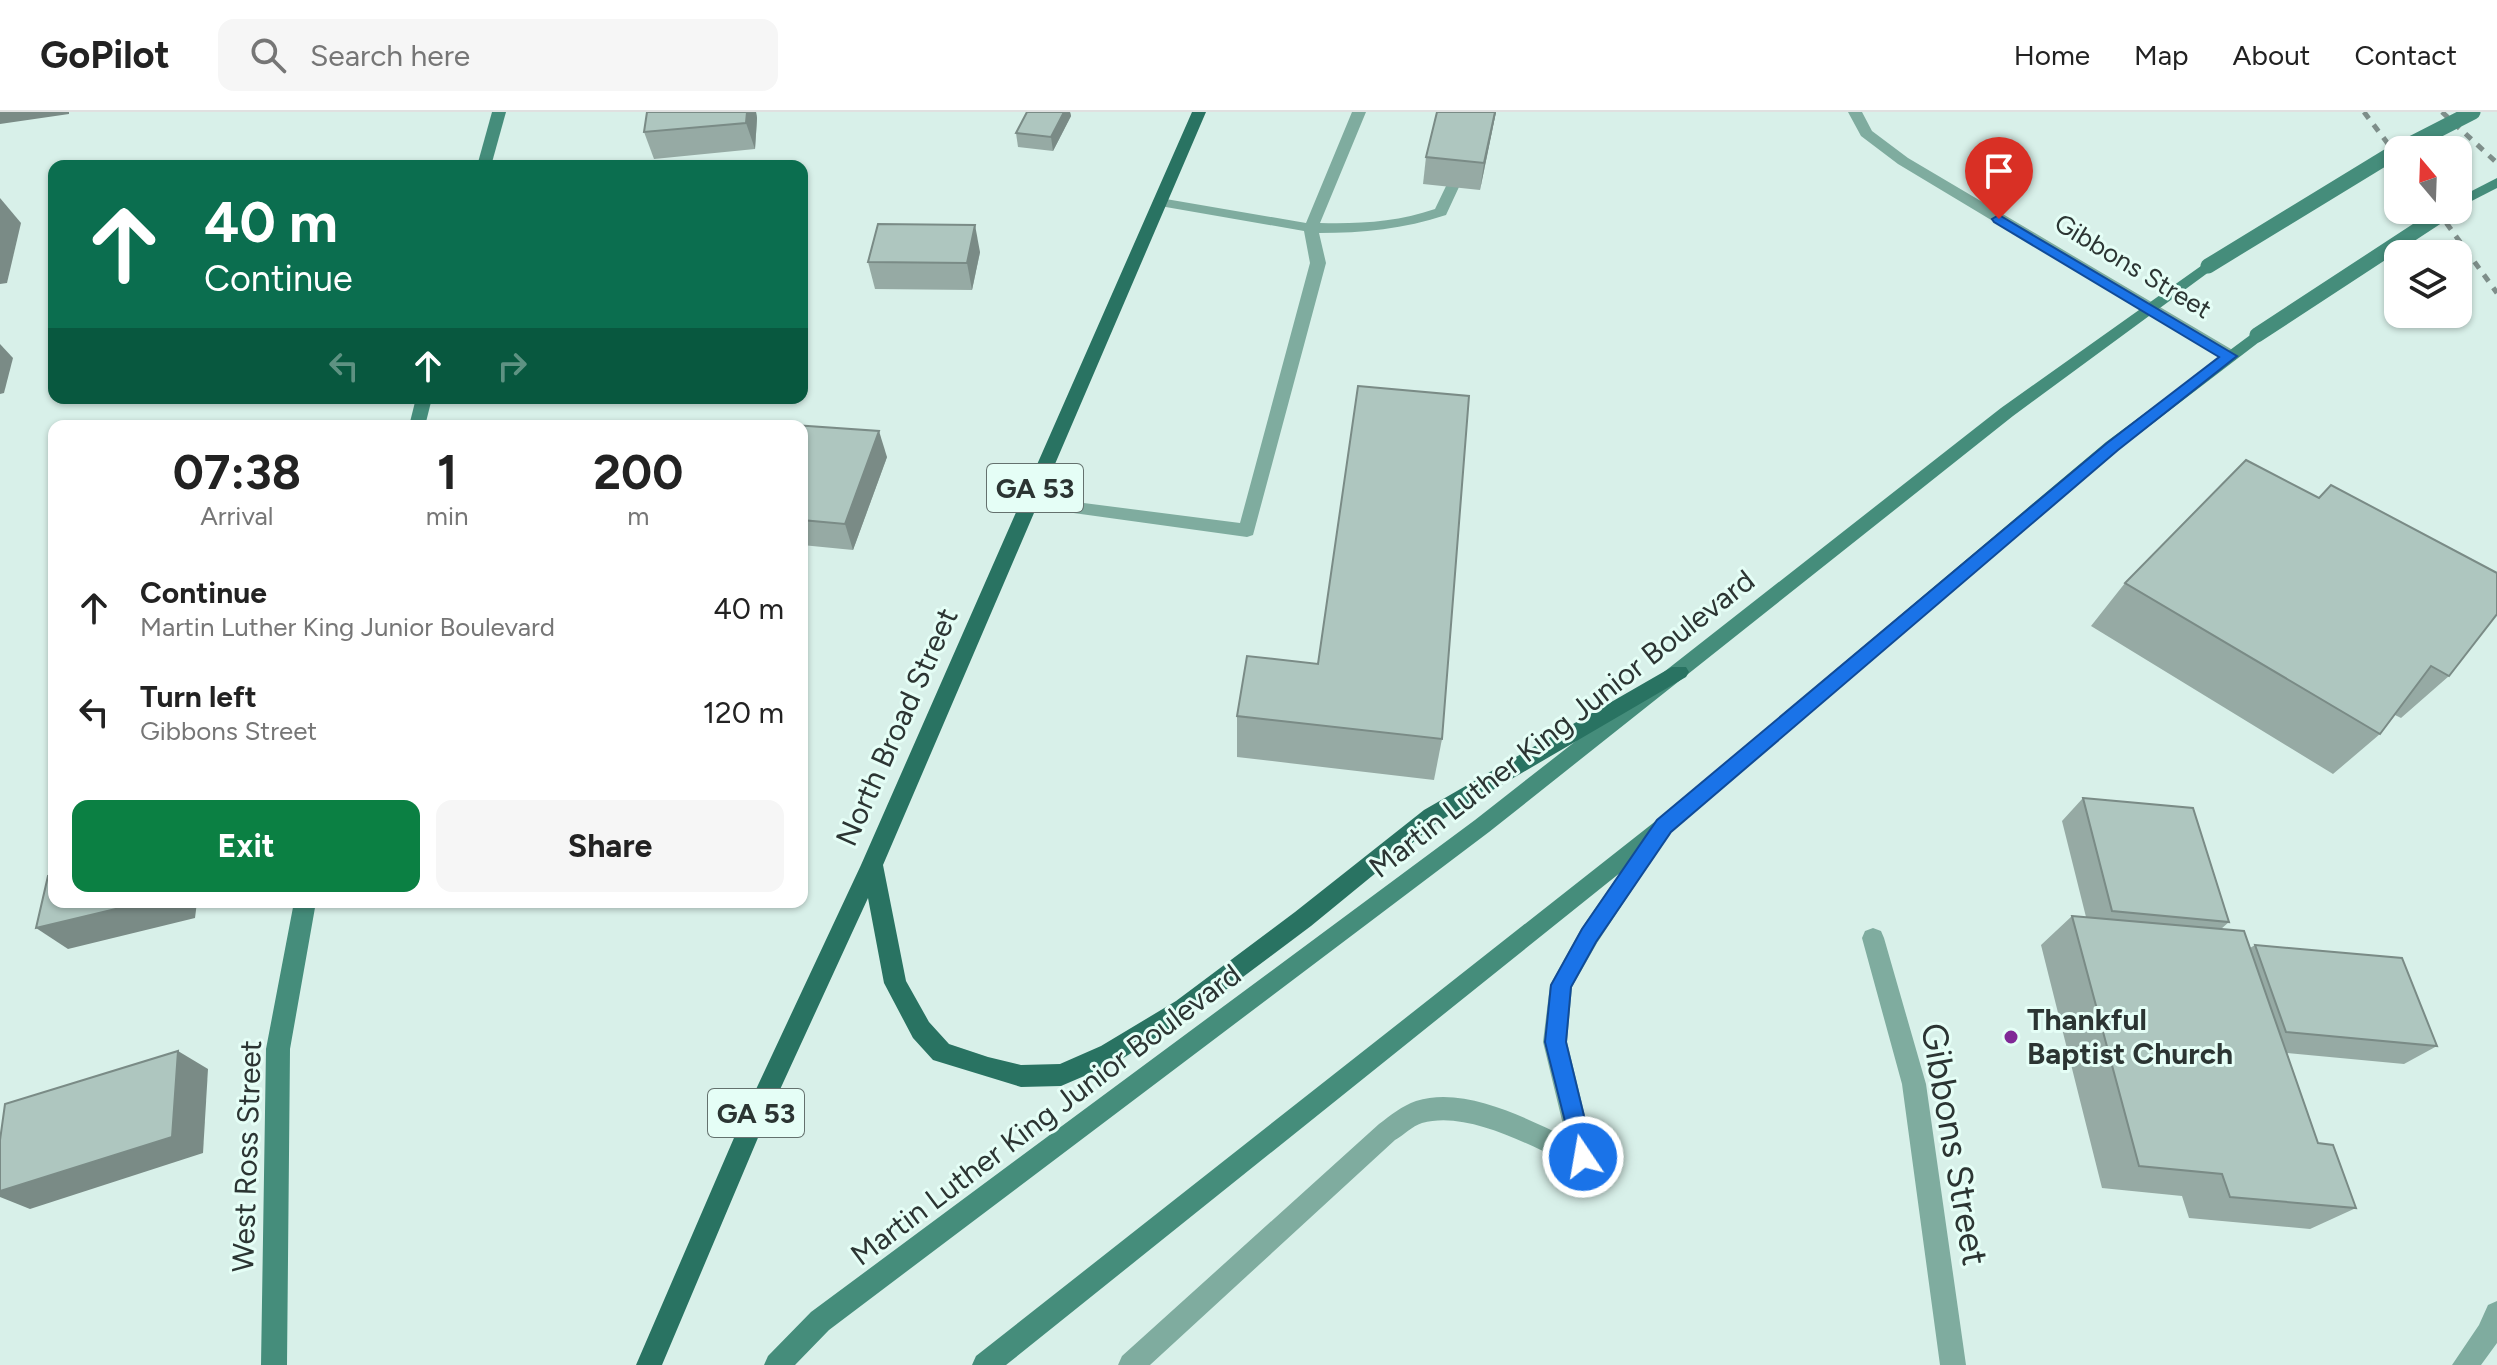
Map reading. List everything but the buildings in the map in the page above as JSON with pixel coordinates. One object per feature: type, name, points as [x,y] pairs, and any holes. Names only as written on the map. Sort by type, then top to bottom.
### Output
[{"type":"main road","points":[[486,160],[499,112]]},
{"type":"main road","name":"North Broad Street","points":[[649,1365],[751,1125],[872,865],[1199,112]]},
{"type":"main road","name":"Martin Luther King Junior Boulevard","points":[[2426,136],[2473,112]]},
{"type":"main road","name":"Martin Luther King Junior Boulevard","points":[[777,1365],[820,1321],[1470,835],[2007,412],[2208,266],[2384,159]]},
{"type":"main road","points":[[2472,196],[2497,182]]},
{"type":"main road","points":[[985,1365],[1664,826],[2112,446],[2257,335],[2427,224]]},
{"type":"main road","points":[[872,865],[895,983],[921,1030],[941,1052],[988,1068],[1021,1076],[1061,1075],[1109,1054],[1184,1008],[1303,919],[1431,816],[1679,672]]},
{"type":"main road","name":"West Ross Street","points":[[274,1365],[278,1049],[304,908]]},
{"type":"street","points":[[1029,502],[1247,530],[1318,263],[1311,228],[1359,112]]},
{"type":"street","name":"Gibbons Street","points":[[1855,112],[1866,133],[1903,161],[2230,356]]},
{"type":"street","points":[[1160,202],[1311,228],[1386,228],[1441,212],[1452,187]]},
{"type":"street","points":[[1131,1365],[1387,1132],[1418,1112],[1460,1111],[1512,1124],[1583,1157],[1555,1042],[1561,985],[1589,936],[1664,826]]},
{"type":"street","name":"Gibbons Street","points":[[1873,938],[1914,1084],[1953,1365]]},
{"type":"street","points":[[2465,1365],[2488,1334],[2497,1314]]},
{"type":"railway","points":[[2364,112],[2384,138]]},
{"type":"railway","points":[[2442,112],[2497,163]]},
{"type":"railway","points":[[2447,224],[2497,293]]},
{"type":"place","name":"Thankful Baptist Church","points":[[2011,1037]]},
{"type":"route","points":[[1583,1157],[1555,1042],[1561,985],[1589,936],[1664,826],[2112,446],[2230,356],[1999,219]]}]
